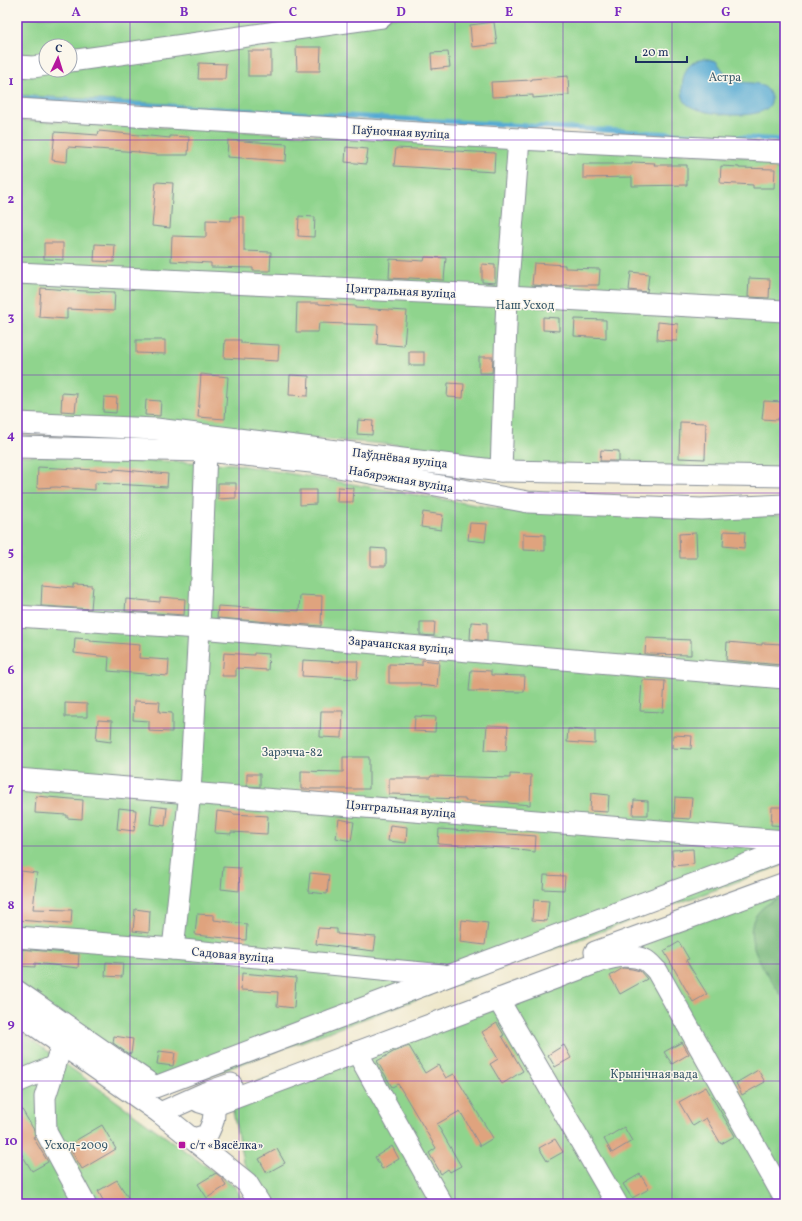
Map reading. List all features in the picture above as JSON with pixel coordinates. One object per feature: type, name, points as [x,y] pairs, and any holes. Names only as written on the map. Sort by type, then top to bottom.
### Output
[{"type":"street","points":[[78,60],[382,17]]},
{"type":"street","points":[[17,66],[38,66]]},
{"type":"street","name":"Паўночная вуліца","points":[[17,109],[519,139],[785,152]]},
{"type":"street","points":[[501,471],[507,296],[519,139]]},
{"type":"street","name":"Цэнтральная вуліца","points":[[17,273],[507,296],[785,311]]},
{"type":"street","name":"Паўднёвая вуліца","points":[[17,423],[156,429],[501,471],[785,476]]},
{"type":"street","name":"Набярэжная вуліца","points":[[17,447],[206,451],[311,462],[528,502],[701,509],[785,505]]},
{"type":"street","points":[[173,950],[190,792],[199,628],[206,451]]},
{"type":"street","name":"Зарачанская вуліца","points":[[17,616],[199,628],[785,678]]},
{"type":"street","name":"Цэнтральная вуліца","points":[[17,779],[785,841]]},
{"type":"street","points":[[17,991],[155,1087],[785,850]]},
{"type":"street","points":[[160,1113],[205,1093],[785,883]]},
{"type":"street","name":"Садовая вуліца","points":[[17,937],[448,976]]},
{"type":"street","points":[[187,1102],[202,1102],[213,1106],[601,961],[618,956],[631,956],[645,960],[657,970],[785,1199]]},
{"type":"street","points":[[498,999],[617,1204]]},
{"type":"street","points":[[17,1013],[160,1113],[248,1183],[260,1204]]},
{"type":"street","points":[[62,1044],[45,1097],[46,1132],[85,1204]]},
{"type":"street","points":[[357,1052],[442,1204]]},
{"type":"street","points":[[17,1082],[55,1066]]},
{"type":"street","points":[[193,1139],[207,1135],[215,1114],[213,1106]]},
{"type":"green space","name":"Астра","points":[[17,17],[785,17],[785,141],[17,95]]},
{"type":"green space","name":"Наш Усход","points":[[17,120],[785,159],[785,471],[499,464],[399,445],[17,417]]},
{"type":"green space","name":"Зарэчча-82","points":[[17,455],[233,464],[518,512],[785,515],[785,864],[154,1096],[17,997]]},
{"type":"green space","name":"Крынічная вада","points":[[785,889],[785,1204],[268,1204],[243,1161],[229,1092]]},
{"type":"green space","points":[[785,896],[785,1001],[758,957],[753,943],[751,929],[755,916],[766,905]]},
{"type":"green space","name":"Усход-2009","points":[[17,1029],[236,1188],[245,1204],[17,1204]]},
{"type":"water","points":[[705,58],[716,61],[725,74],[734,81],[757,84],[767,89],[770,94],[771,104],[764,110],[752,114],[737,115],[720,114],[693,108],[686,103],[683,98],[682,89],[684,75],[690,65]]},
{"type":"building","points":[[494,22],[497,44],[472,47],[470,25]]},
{"type":"building","points":[[296,47],[321,47],[320,71],[297,71]]},
{"type":"building","points":[[248,51],[271,51],[271,76],[248,76]]},
{"type":"building","points":[[448,52],[450,67],[432,69],[431,53]]},
{"type":"building","points":[[199,63],[226,64],[225,79],[198,79]]},
{"type":"building","points":[[568,76],[569,95],[533,98],[533,95],[492,97],[491,82]]},
{"type":"building","points":[[99,131],[170,138],[170,136],[189,137],[188,155],[157,155],[139,152],[68,147],[67,162],[52,160],[55,132],[98,135]]},
{"type":"building","points":[[228,140],[287,144],[286,161],[227,157]]},
{"type":"building","points":[[346,147],[368,149],[366,164],[345,162]]},
{"type":"building","points":[[396,148],[495,153],[494,172],[394,166]]},
{"type":"building","points":[[632,162],[655,163],[654,165],[687,165],[687,185],[632,186],[632,177],[583,178],[583,164],[632,164]]},
{"type":"building","points":[[721,166],[775,169],[774,188],[753,188],[753,185],[720,183]]},
{"type":"building","points":[[156,182],[173,183],[170,228],[152,226]]},
{"type":"building","points":[[299,216],[315,217],[314,237],[298,236]]},
{"type":"building","points":[[231,217],[244,217],[244,251],[271,252],[270,271],[253,271],[253,268],[211,267],[211,263],[171,261],[172,236],[206,237],[206,220],[231,221]]},
{"type":"building","points":[[44,243],[63,243],[63,260],[44,259]]},
{"type":"building","points":[[95,244],[115,245],[114,262],[94,261]]},
{"type":"building","points":[[425,257],[446,258],[444,280],[389,278],[390,259],[424,261]]},
{"type":"building","points":[[534,263],[565,265],[565,268],[600,269],[599,285],[563,285],[563,287],[532,285]]},
{"type":"building","points":[[482,264],[495,265],[495,283],[482,282]]},
{"type":"building","points":[[631,272],[649,274],[647,292],[629,290]]},
{"type":"building","points":[[749,278],[770,279],[769,298],[748,297]]},
{"type":"building","points":[[41,288],[115,292],[114,311],[67,309],[67,319],[39,317]]},
{"type":"building","points":[[297,303],[319,303],[355,306],[355,308],[407,311],[404,346],[377,344],[378,325],[319,323],[318,332],[296,332]]},
{"type":"building","points":[[543,317],[559,318],[559,331],[543,330]]},
{"type":"building","points":[[575,319],[606,320],[606,338],[574,336]]},
{"type":"building","points":[[658,322],[678,324],[677,341],[657,340]]},
{"type":"building","points":[[136,340],[165,340],[165,354],[136,353]]},
{"type":"building","points":[[225,340],[241,340],[241,343],[279,345],[278,361],[224,358]]},
{"type":"building","points":[[409,352],[424,352],[424,365],[409,365]]},
{"type":"building","points":[[479,357],[493,357],[492,373],[479,373]]},
{"type":"building","points":[[201,374],[228,377],[225,419],[198,417]]},
{"type":"building","points":[[290,375],[309,376],[308,396],[289,395]]},
{"type":"building","points":[[448,383],[464,384],[463,398],[447,397]]},
{"type":"building","points":[[62,393],[77,394],[75,412],[61,411]]},
{"type":"building","points":[[104,397],[117,398],[116,413],[103,412]]},
{"type":"building","points":[[146,400],[161,401],[160,416],[145,415]]},
{"type":"building","points":[[764,401],[785,402],[785,418],[778,418],[778,420],[762,419]]},
{"type":"building","points":[[358,420],[373,421],[372,435],[357,434]]},
{"type":"building","points":[[680,422],[706,423],[705,459],[679,458]]},
{"type":"building","points":[[601,450],[619,451],[619,461],[600,461]]},
{"type":"building","points":[[38,467],[114,471],[114,469],[168,474],[167,487],[95,483],[95,490],[56,487],[37,488]]},
{"type":"building","points":[[218,483],[236,483],[236,498],[218,499]]},
{"type":"building","points":[[338,487],[354,488],[353,502],[337,502]]},
{"type":"building","points":[[300,490],[316,490],[316,504],[300,505]]},
{"type":"building","points":[[423,512],[443,515],[441,530],[421,527]]},
{"type":"building","points":[[470,523],[487,524],[485,542],[468,540]]},
{"type":"building","points":[[724,531],[745,532],[744,548],[723,546]]},
{"type":"building","points":[[696,533],[697,558],[680,558],[679,534]]},
{"type":"building","points":[[523,534],[545,535],[545,551],[523,550]]},
{"type":"building","points":[[371,548],[386,549],[386,566],[371,566]]},
{"type":"building","points":[[42,585],[74,588],[74,585],[93,586],[91,609],[41,606]]},
{"type":"building","points":[[300,595],[322,596],[321,626],[217,618],[218,606],[299,611]]},
{"type":"building","points":[[160,597],[185,599],[184,615],[125,611],[126,599],[160,602]]},
{"type":"building","points":[[420,622],[435,622],[434,636],[420,635]]},
{"type":"building","points":[[471,622],[487,623],[487,641],[470,639]]},
{"type":"building","points":[[75,638],[90,639],[90,641],[140,645],[139,658],[169,660],[168,676],[108,671],[109,657],[74,653]]},
{"type":"building","points":[[646,638],[691,640],[691,655],[645,654]]},
{"type":"building","points":[[727,642],[762,645],[762,643],[783,644],[781,665],[726,660]]},
{"type":"building","points":[[224,653],[254,655],[254,653],[269,654],[268,670],[236,668],[236,676],[222,676]]},
{"type":"building","points":[[303,660],[340,662],[358,661],[357,679],[302,676]]},
{"type":"building","points":[[422,660],[439,662],[437,687],[420,685],[421,683],[389,683],[389,664],[422,665]]},
{"type":"building","points":[[471,670],[491,671],[491,675],[525,676],[524,692],[469,691]]},
{"type":"building","points":[[642,680],[665,681],[663,712],[640,711]]},
{"type":"building","points":[[134,701],[160,702],[159,712],[172,713],[172,732],[149,731],[149,721],[133,720]]},
{"type":"building","points":[[65,703],[87,704],[87,717],[65,717]]},
{"type":"building","points":[[321,711],[343,711],[342,738],[320,737]]},
{"type":"building","points":[[415,716],[436,717],[435,732],[414,731]]},
{"type":"building","points":[[98,720],[112,721],[111,742],[96,740]]},
{"type":"building","points":[[487,725],[508,726],[506,751],[485,750]]},
{"type":"building","points":[[568,729],[595,731],[595,744],[567,742]]},
{"type":"building","points":[[673,735],[692,736],[691,749],[672,748]]},
{"type":"building","points":[[343,757],[369,757],[369,789],[301,789],[301,771],[343,772]]},
{"type":"building","points":[[247,774],[260,774],[260,787],[247,786]]},
{"type":"building","points":[[510,774],[531,775],[530,805],[508,802],[465,801],[465,799],[430,798],[430,795],[389,794],[389,778],[430,778],[431,776],[510,778]]},
{"type":"building","points":[[591,793],[609,795],[608,812],[590,811]]},
{"type":"building","points":[[36,796],[83,800],[82,819],[67,818],[67,815],[35,813]]},
{"type":"building","points":[[675,797],[692,798],[690,819],[674,818]]},
{"type":"building","points":[[634,800],[648,801],[648,815],[633,815]]},
{"type":"building","points":[[152,806],[167,808],[165,826],[150,824]]},
{"type":"building","points":[[772,807],[785,807],[785,826],[771,825]]},
{"type":"building","points":[[119,808],[136,810],[134,831],[117,829]]},
{"type":"building","points":[[217,811],[233,814],[268,816],[267,834],[231,832],[231,834],[215,833]]},
{"type":"building","points":[[339,819],[354,822],[351,841],[336,838]]},
{"type":"building","points":[[390,825],[407,827],[406,843],[388,841]]},
{"type":"building","points":[[439,829],[536,836],[535,852],[518,850],[519,849],[438,844]]},
{"type":"building","points":[[693,849],[694,864],[673,866],[672,850]]},
{"type":"building","points":[[223,867],[240,868],[239,891],[221,889]]},
{"type":"building","points":[[21,871],[37,873],[33,909],[72,910],[71,924],[17,920],[17,905]]},
{"type":"building","points":[[310,873],[329,875],[327,894],[308,892]]},
{"type":"building","points":[[544,875],[565,876],[564,890],[543,889]]},
{"type":"building","points":[[534,900],[549,901],[547,921],[532,920]]},
{"type":"building","points":[[135,909],[150,911],[149,933],[133,931]]},
{"type":"building","points":[[197,914],[214,915],[214,920],[247,924],[246,940],[195,935]]},
{"type":"building","points":[[462,920],[488,923],[485,945],[460,942]]},
{"type":"building","points":[[318,928],[337,929],[337,934],[376,937],[374,951],[316,944]]},
{"type":"building","points":[[679,942],[689,959],[686,960],[707,994],[693,1002],[664,951]]},
{"type":"building","points":[[20,949],[79,954],[78,968],[35,963],[35,967],[19,966]]},
{"type":"building","points":[[106,962],[123,963],[122,977],[105,976]]},
{"type":"building","points":[[623,968],[640,971],[647,979],[620,994],[610,976]]},
{"type":"building","points":[[242,973],[296,978],[294,1008],[277,1006],[278,992],[241,990]]},
{"type":"building","points":[[497,1023],[504,1035],[502,1036],[523,1071],[502,1084],[490,1064],[498,1059],[482,1032]]},
{"type":"building","points":[[114,1036],[133,1039],[131,1054],[127,1053],[113,1043]]},
{"type":"building","points":[[682,1042],[689,1054],[672,1064],[664,1052]]},
{"type":"building","points":[[564,1045],[571,1058],[555,1067],[548,1055]]},
{"type":"building","points":[[409,1046],[425,1073],[438,1065],[446,1078],[454,1074],[493,1138],[480,1146],[460,1111],[437,1124],[461,1166],[450,1172],[448,1169],[441,1174],[429,1153],[436,1148],[398,1084],[392,1087],[377,1061],[395,1051]]},
{"type":"building","points":[[159,1051],[175,1053],[173,1066],[157,1064]]},
{"type":"building","points":[[758,1070],[765,1082],[742,1095],[736,1083]]},
{"type":"building","points":[[706,1087],[735,1136],[721,1144],[706,1118],[693,1126],[679,1102]]},
{"type":"building","points":[[17,1101],[34,1130],[35,1136],[33,1137],[48,1162],[32,1171],[17,1147]]},
{"type":"building","points":[[102,1125],[116,1149],[82,1169],[68,1145]]},
{"type":"building","points":[[624,1127],[632,1141],[612,1153],[604,1139]]},
{"type":"building","points":[[555,1139],[563,1152],[547,1161],[539,1148]]},
{"type":"building","points":[[392,1146],[399,1159],[382,1169],[375,1157]]},
{"type":"building","points":[[277,1149],[285,1163],[267,1173],[259,1159]]},
{"type":"building","points":[[216,1173],[222,1178],[226,1186],[207,1198],[198,1184]]},
{"type":"building","points":[[640,1174],[649,1189],[632,1198],[623,1184]]},
{"type":"building","points":[[117,1180],[132,1204],[105,1204],[98,1191]]},
{"type":"waterway","points":[[17,98],[785,140]]},
{"type":"place","name":"с/т «Вясёлка»","points":[[182,1145]]}]
